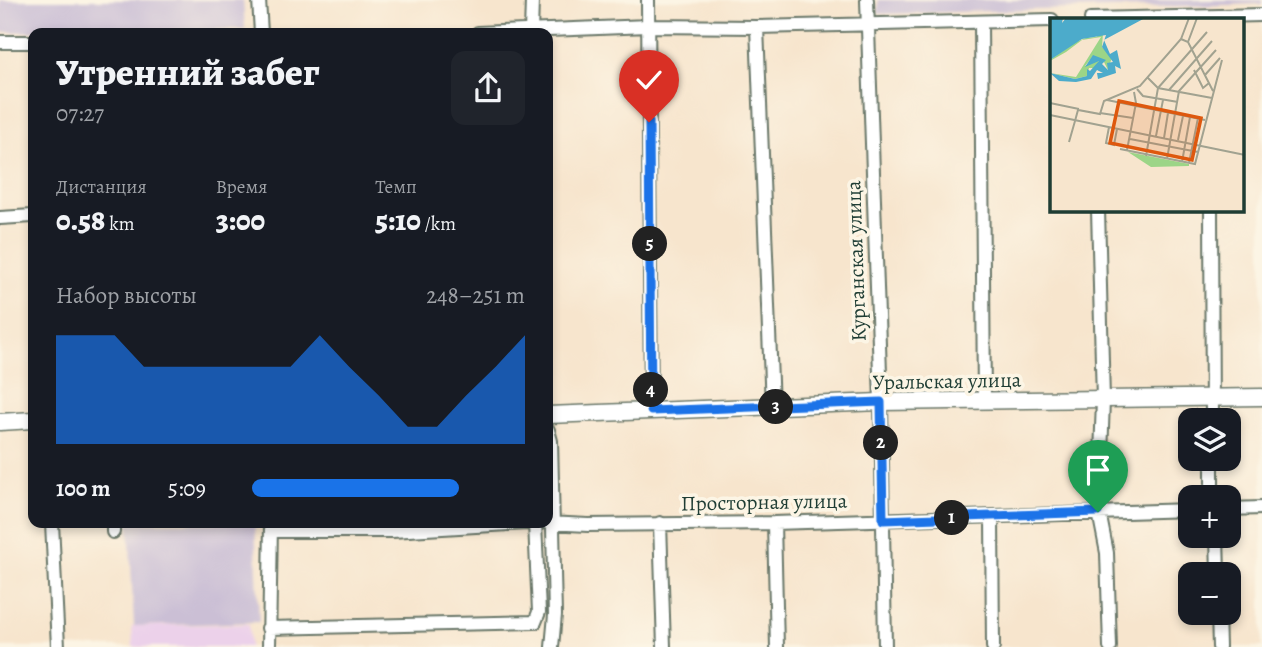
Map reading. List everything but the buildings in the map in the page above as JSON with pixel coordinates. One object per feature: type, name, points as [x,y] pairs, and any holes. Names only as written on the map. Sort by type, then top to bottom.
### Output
[{"type":"main road","name":"Уральская улица","points":[[553,415],[881,402],[1262,397]]},
{"type":"main road","points":[[0,422],[28,421]]},
{"type":"street","points":[[259,0],[261,28]]},
{"type":"street","points":[[531,28],[532,0]]},
{"type":"street","points":[[648,0],[651,411]]},
{"type":"street","name":"Курганская улица","points":[[867,0],[881,402],[885,647]]},
{"type":"street","points":[[1211,18],[1262,15]]},
{"type":"street","points":[[553,32],[648,26],[757,27],[1050,20]]},
{"type":"street","points":[[981,22],[984,401]]},
{"type":"street","points":[[757,27],[772,407]]},
{"type":"street","points":[[0,42],[28,42]]},
{"type":"street","points":[[1098,212],[1103,400],[1098,512],[1107,553],[1110,647]]},
{"type":"street","points":[[1211,212],[1212,408]]},
{"type":"street","points":[[0,218],[28,216]]},
{"type":"street","points":[[1241,509],[1262,508]]},
{"type":"street","name":"Просторная улица","points":[[553,522],[774,523],[1178,510]]},
{"type":"street","points":[[992,517],[993,647]]},
{"type":"street","points":[[660,523],[664,647]]},
{"type":"street","points":[[774,523],[776,647]]},
{"type":"street","points":[[52,528],[58,647]]},
{"type":"street","points":[[269,647],[271,528]]},
{"type":"street","points":[[301,528],[392,531],[443,528]]},
{"type":"street","points":[[268,628],[536,622],[539,612],[535,528]]},
{"type":"street","points":[[550,528],[555,615],[552,647]]},
{"type":"street","points":[[1218,625],[1219,647]]},
{"type":"shaded area","points":[[0,0],[243,0],[245,28],[28,28],[28,32],[0,32]]},
{"type":"shaded area","points":[[878,0],[1262,0],[1262,4],[878,14]]},
{"type":"shaded area","points":[[129,528],[255,528],[259,622],[134,626]]},
{"type":"shaded area","points":[[249,624],[250,647],[133,647],[132,626]]},
{"type":"route","points":[[649,122],[651,411],[881,402],[883,520],[1098,512]]}]
